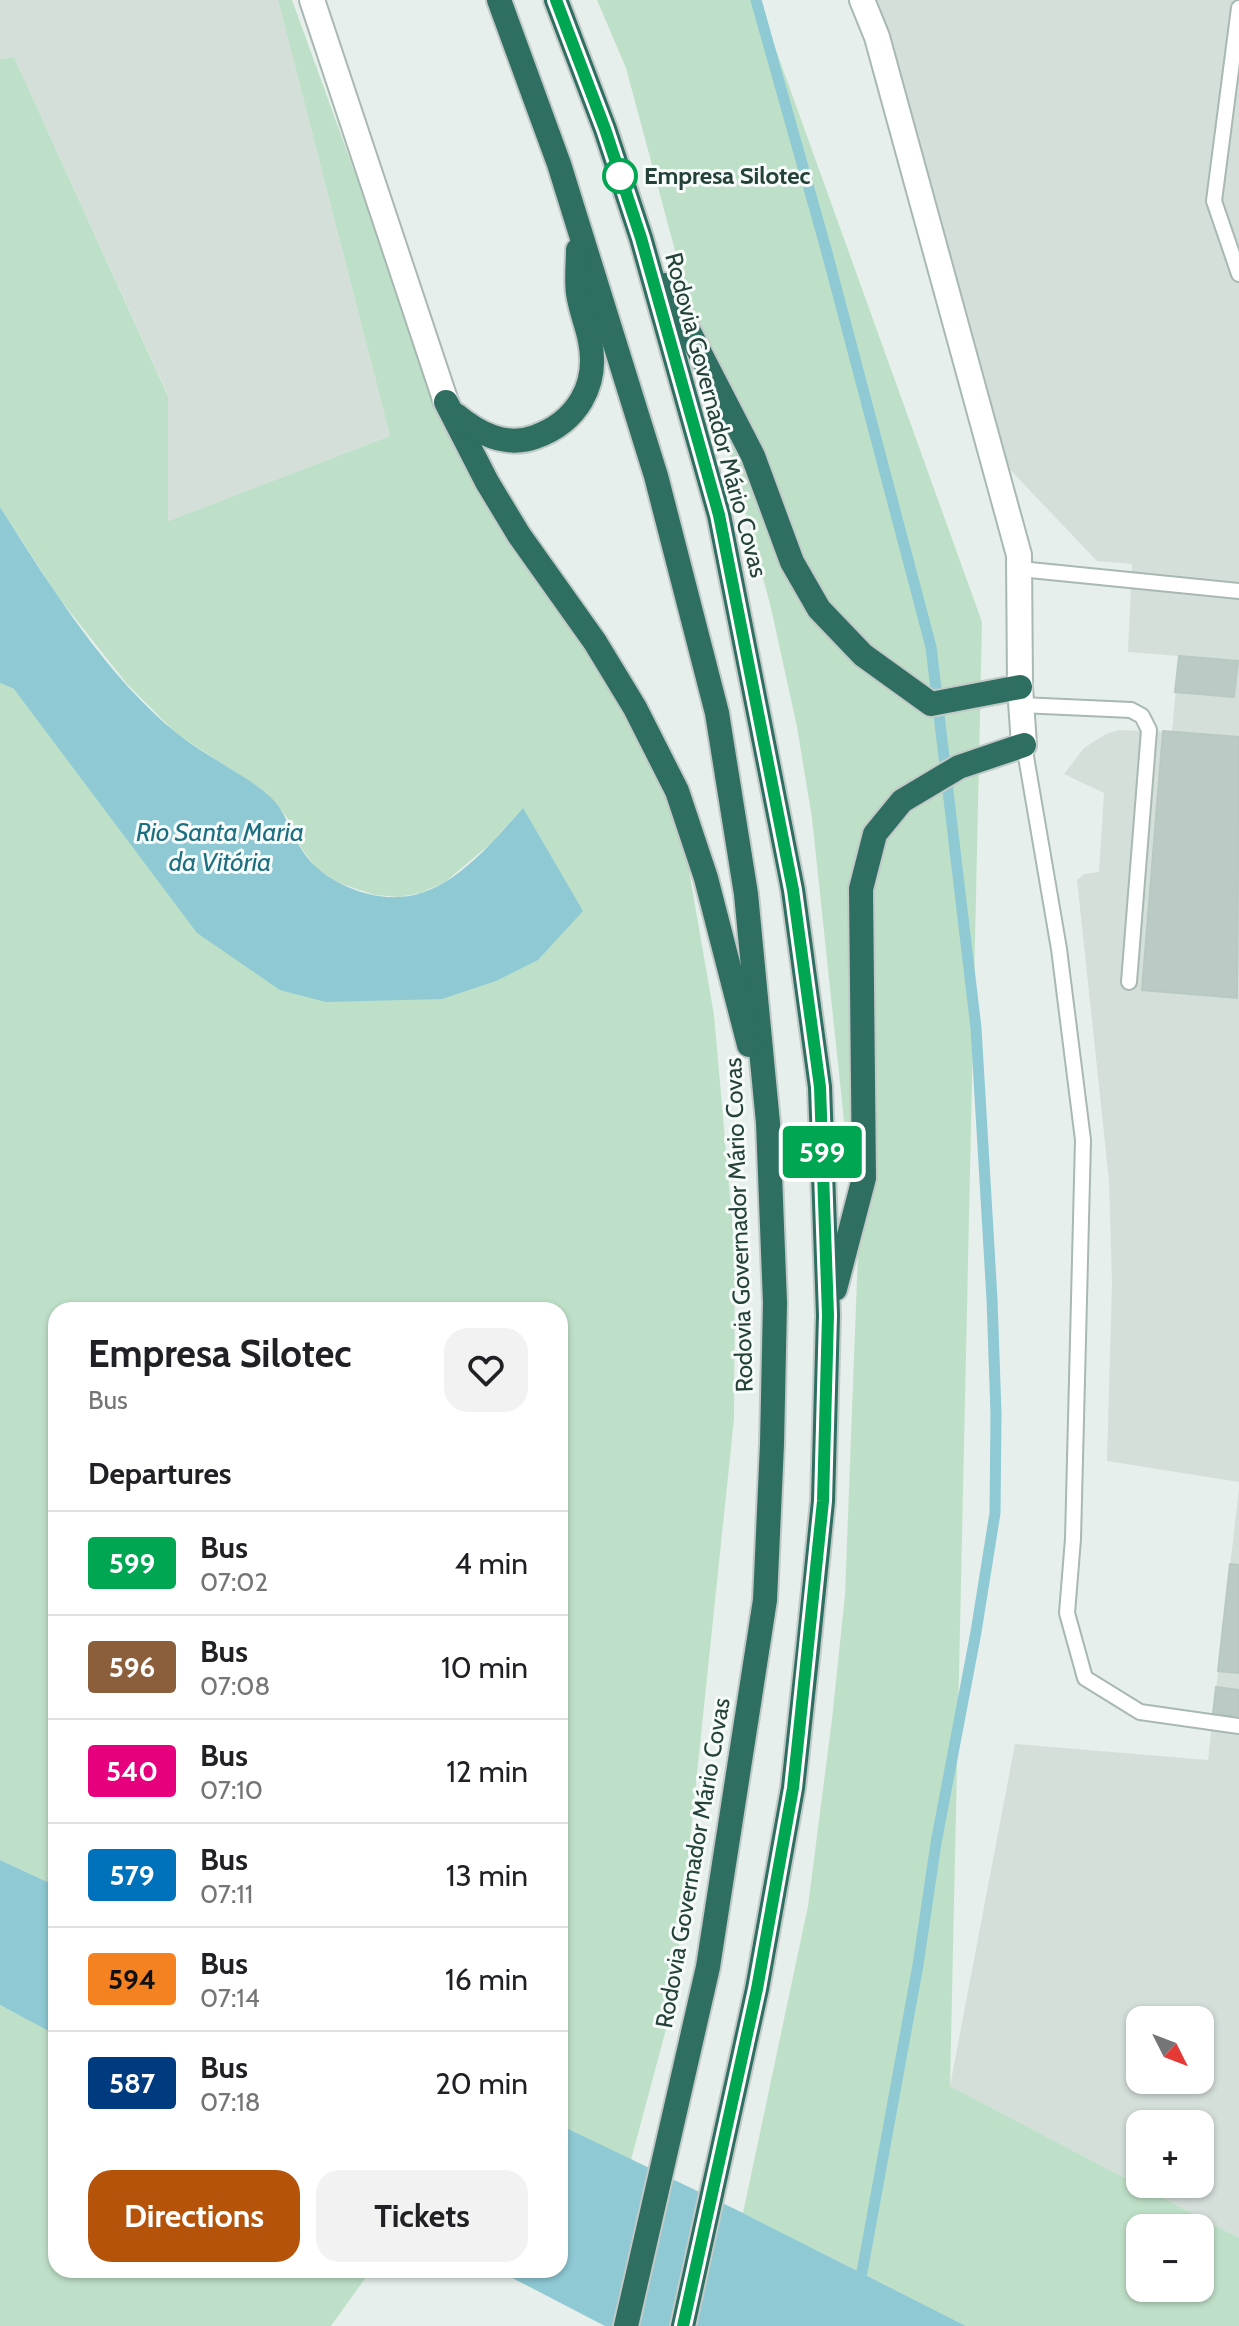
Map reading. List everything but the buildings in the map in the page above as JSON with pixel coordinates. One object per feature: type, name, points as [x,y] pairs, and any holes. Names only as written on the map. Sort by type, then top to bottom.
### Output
[{"type":"highway","name":"Rodovia Governador Mário Covas","points":[[499,0],[559,164],[656,476],[717,713],[746,894],[768,1123],[775,1303],[765,1600],[708,1967],[626,2326]]},
{"type":"highway","name":"Rodovia Governador Mário Covas","points":[[556,0],[605,129],[641,238],[719,515],[793,890],[820,1087],[828,1315],[823,1501],[810,1635],[793,1788],[757,1989],[683,2326]]},
{"type":"highway","points":[[446,402],[477,432],[501,440],[527,440],[551,431],[572,416],[586,395],[593,370],[591,343],[578,293],[578,223]]},
{"type":"highway","points":[[641,238],[753,456],[792,562],[819,609],[863,655],[931,704],[1021,696]]},
{"type":"highway","points":[[446,402],[519,535],[595,642],[635,708],[677,791],[706,878],[768,1123]]},
{"type":"highway","points":[[828,1315],[864,1178],[861,889],[875,834],[902,801],[913,794],[959,767],[1024,745]]},
{"type":"street","points":[[312,0],[446,402]]},
{"type":"street","points":[[862,0],[877,37],[1019,555],[1024,745]]},
{"type":"lane","points":[[1239,8],[1214,201],[1239,274]]},
{"type":"lane","points":[[1020,569],[1239,591]]},
{"type":"lane","points":[[1021,696],[1131,710],[1142,716],[1149,730],[1129,982]]},
{"type":"lane","points":[[1024,745],[1059,949],[1083,1140],[1073,1539],[1067,1613],[1085,1678],[1140,1712],[1239,1726]]},
{"type":"shaded area","points":[[0,0],[278,0],[390,436],[168,521],[168,395],[14,57],[0,59]]},
{"type":"shaded area","points":[[865,0],[1239,0],[1239,1482],[1107,1461],[1112,1283],[1109,1180],[1077,880],[1084,874],[1099,872],[1104,793],[1064,774],[1084,748],[1106,734],[1119,730],[1172,732],[1179,656],[1128,652],[1132,564],[1097,561],[997,456]]},
{"type":"shaded area","points":[[1239,1488],[1239,2238],[1214,2225],[1214,2214],[1193,2214],[1163,2198],[1214,2198],[1214,2110],[1126,2110],[1126,2179],[950,2086],[1015,1744],[1208,1760]]},
{"type":"green space","points":[[278,0],[292,0],[439,404],[536,571],[664,778],[682,830],[714,1015],[735,1253],[734,1419],[673,2003],[631,2160],[568,2129],[568,1302],[48,1302],[48,1882],[0,1860],[0,683],[14,689],[442,999],[523,808],[489,845],[444,883],[420,893],[399,897],[375,895],[339,883],[317,869],[301,848],[289,820],[267,793],[177,734],[127,684],[59,598],[0,507],[0,59],[14,57],[168,396],[168,521],[390,436]]},
{"type":"green space","points":[[597,0],[758,0],[982,622],[950,2086],[1126,2179],[1126,2198],[1163,2198],[1193,2214],[1126,2214],[1126,2302],[1214,2302],[1214,2225],[1239,2238],[1239,2326],[966,2326],[743,2213],[808,1906],[832,1719],[845,1595],[858,1253],[812,818],[797,727],[771,608],[626,68]]},
{"type":"green space","points":[[0,2005],[48,2031],[48,2278],[365,2278],[331,2326],[0,2326]]},
{"type":"water","name":"Rio Santa Maria da Vitória","points":[[0,507],[81,628],[128,686],[179,735],[272,798],[300,847],[318,869],[343,885],[371,895],[399,897],[418,894],[436,887],[468,865],[523,808],[583,911],[538,960],[496,981],[442,999],[326,1002],[280,990],[197,933],[14,689],[0,683]]},
{"type":"water","points":[[0,1860],[48,1882],[48,2031],[0,2005]]},
{"type":"water","points":[[568,2129],[966,2326],[605,2326],[512,2278],[568,2278]]},
{"type":"waterway","points":[[756,0],[826,249],[931,647],[976,1028],[992,1299],[995,1513],[936,1843],[918,1965],[862,2272],[856,2285]]},
{"type":"bus line","name":"599","points":[[556,0],[605,129],[641,238],[719,515],[793,890],[820,1087],[828,1315],[823,1501],[793,1788],[757,1989],[683,2326]]},
{"type":"place","name":"Empresa Silotec","points":[[620,176]]}]
